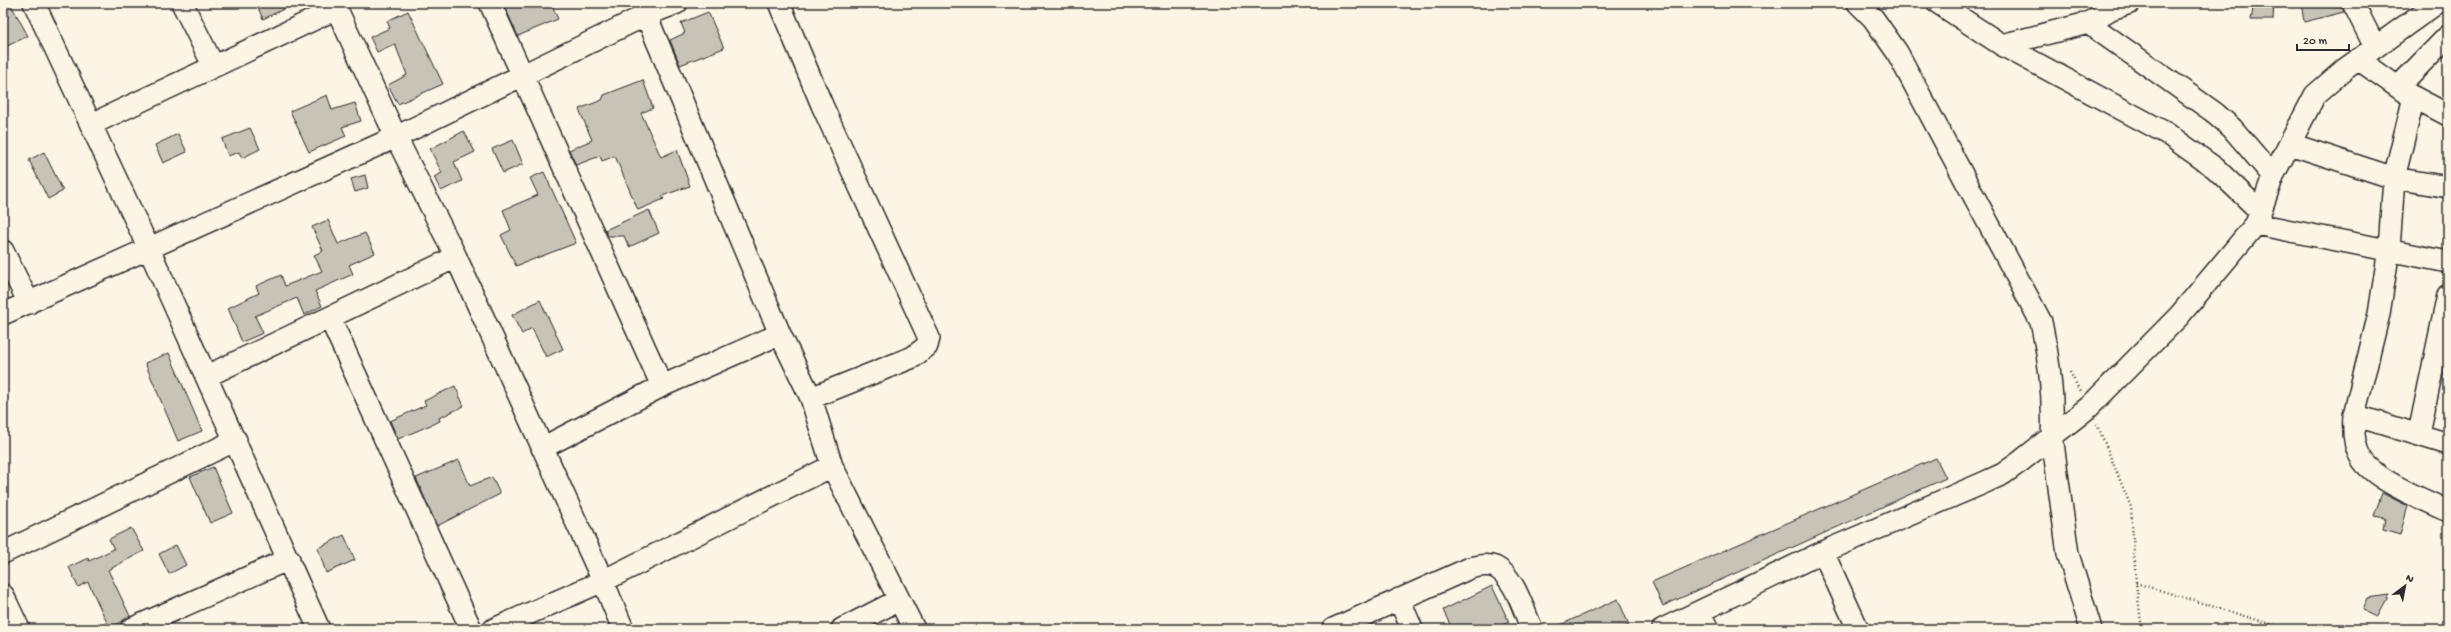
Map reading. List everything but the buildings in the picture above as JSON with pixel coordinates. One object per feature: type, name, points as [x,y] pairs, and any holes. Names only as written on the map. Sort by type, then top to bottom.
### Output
[{"type":"street","points":[[34,3],[149,248],[290,560],[319,629]]},
{"type":"street","points":[[182,3],[213,65]]},
{"type":"street","points":[[490,3],[520,75],[662,386]]},
{"type":"street","points":[[3,314],[396,137],[520,75],[646,7],[677,3]]},
{"type":"street","points":[[779,3],[822,105],[929,338],[927,346],[913,357],[811,398]]},
{"type":"street","points":[[1858,3],[1873,18],[1897,52],[2041,322],[2048,354],[2053,420],[2052,436],[2068,554],[2091,629]]},
{"type":"street","points":[[1938,3],[2002,45],[2166,133],[2215,168],[2258,217],[2448,262]]},
{"type":"street","points":[[2353,3],[2375,47]]},
{"type":"street","points":[[1663,629],[1704,620],[1823,552],[2003,474],[2089,407],[2179,316],[2258,217],[2273,176],[2315,95],[2358,59],[2437,3]]},
{"type":"street","points":[[2002,45],[2088,23],[2121,5]]},
{"type":"street","points":[[92,124],[335,6],[396,137],[456,257],[603,581],[622,629]]},
{"type":"street","points":[[646,7],[780,334],[811,398],[832,466],[914,629]]},
{"type":"street","points":[[2088,23],[2215,113],[2232,128],[2273,176]]},
{"type":"street","points":[[2448,36],[2406,92],[2394,178],[2389,249],[2375,333],[2354,415],[2354,433],[2361,458],[2374,471],[2405,492],[2448,511]]},
{"type":"street","points":[[2358,59],[2406,92],[2448,115]]},
{"type":"street","points":[[2290,144],[2394,178],[2448,186]]},
{"type":"street","points":[[3,251],[29,303]]},
{"type":"street","points":[[207,376],[456,257]]},
{"type":"street","points":[[2418,433],[2448,295]]},
{"type":"street","points":[[330,318],[471,629]]},
{"type":"street","points":[[542,448],[662,386],[780,334]]},
{"type":"street","points":[[2354,415],[2418,433],[2448,444]]},
{"type":"street","points":[[3,553],[236,440]]},
{"type":"street","points":[[494,629],[603,581],[832,466]]},
{"type":"street","points":[[1823,552],[1858,629]]},
{"type":"street","points":[[131,629],[290,560]]},
{"type":"street","points":[[1333,629],[1470,568],[1483,565],[1495,567],[1512,585],[1532,629]]},
{"type":"street","points":[[3,595],[19,629]]},
{"type":"street","points":[[1398,599],[1412,629]]},
{"type":"street","points":[[842,629],[899,600]]},
{"type":"path","points":[[2067,367],[2089,407],[2131,507],[2136,583],[2142,629]]},
{"type":"path","points":[[2136,583],[2287,629]]}]
